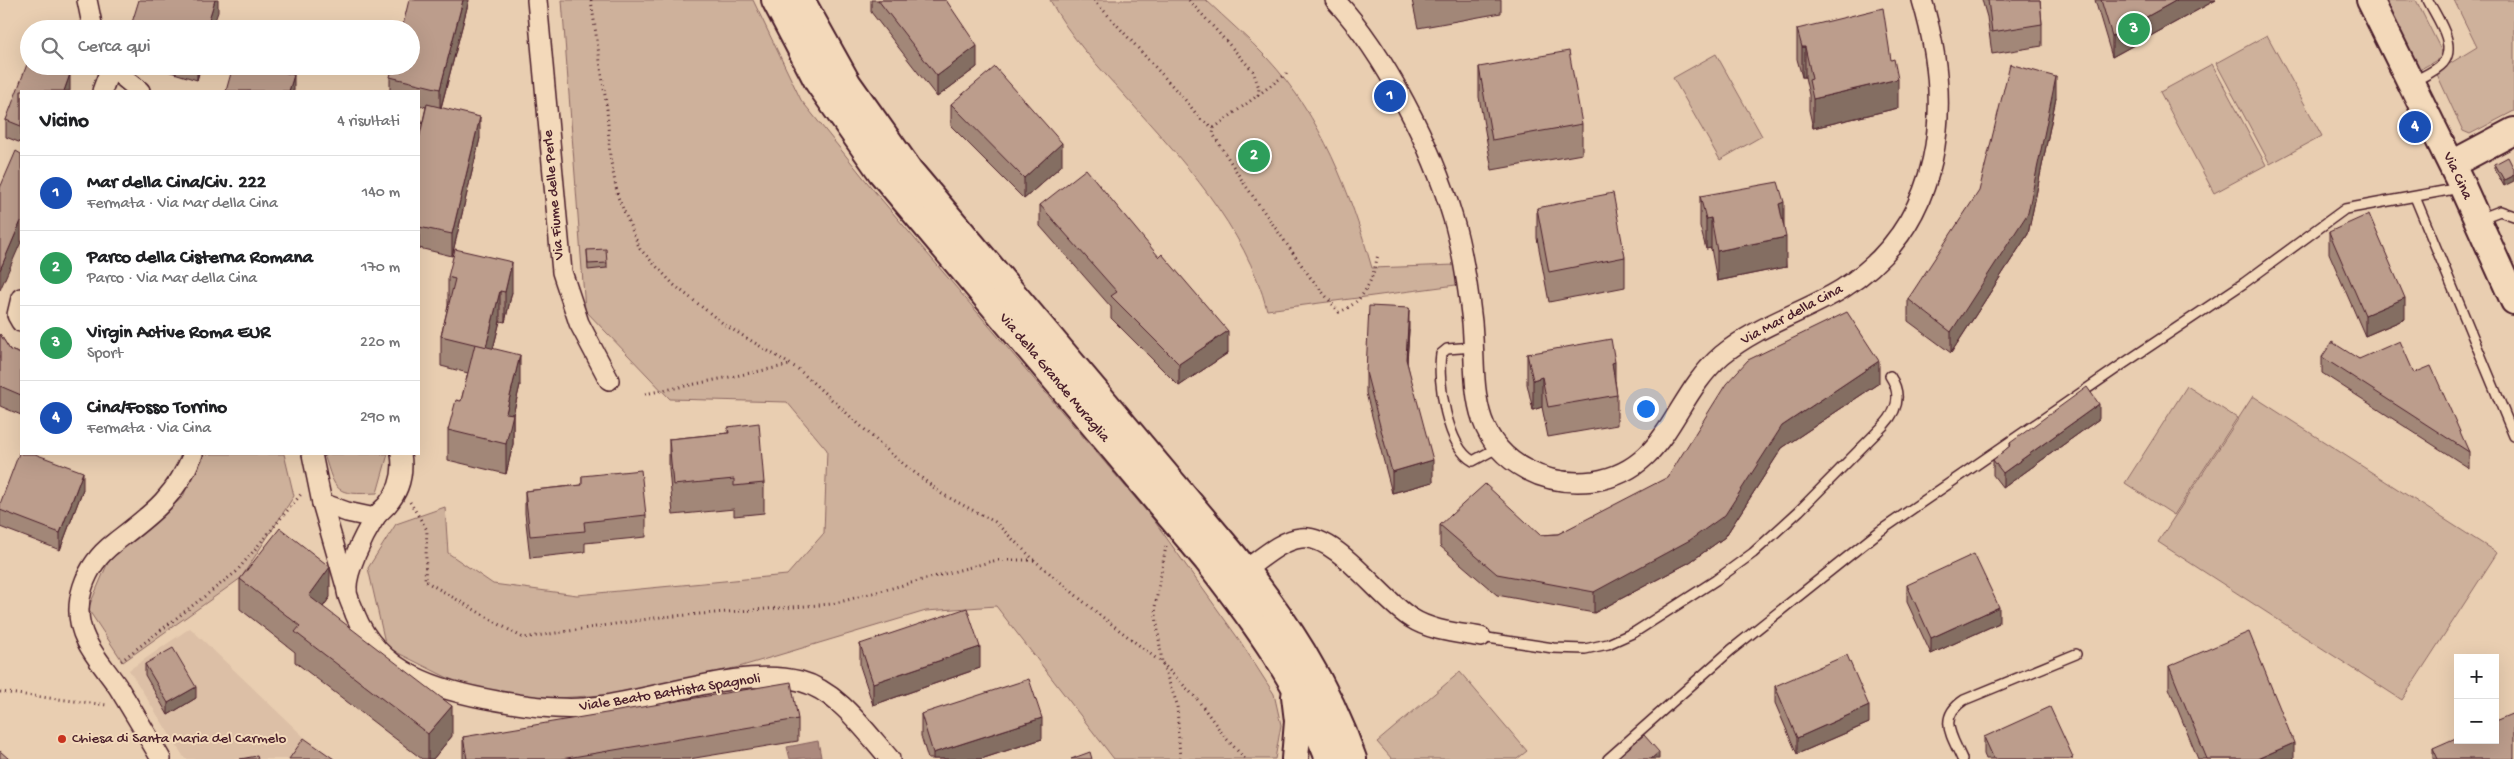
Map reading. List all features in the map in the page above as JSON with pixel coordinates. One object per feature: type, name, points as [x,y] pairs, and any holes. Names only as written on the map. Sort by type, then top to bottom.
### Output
[{"type":"street","points":[[87,0],[90,20]]},
{"type":"street","name":"Via Fiume delle Perle","points":[[537,0],[561,266],[567,293],[579,322],[609,380]]},
{"type":"street","name":"Via della Grande Muraglia","points":[[774,0],[818,82],[882,172],[1252,618],[1294,683],[1316,726],[1329,759]]},
{"type":"street","name":"Via della Grande Muraglia","points":[[802,0],[853,91],[909,170],[1244,570],[1286,625],[1334,709],[1353,759]]},
{"type":"street","name":"Via Mar della Cina","points":[[1335,0],[1367,40],[1394,86],[1422,139],[1454,219],[1465,270],[1474,347],[1478,410],[1485,428],[1497,448],[1524,469],[1560,481],[1599,480],[1628,470],[1644,460],[1658,445],[1693,387],[1722,356],[1756,331],[1842,289],[1865,272],[1885,253],[1907,223],[1920,199],[1930,174],[1936,146],[1939,106],[1938,77],[1932,36],[1922,0]]},
{"type":"street","name":"Via Cina","points":[[2370,0],[2452,164],[2514,301]]},
{"type":"street","points":[[102,90],[108,75]]},
{"type":"street","points":[[121,75],[139,90]]},
{"type":"street","points":[[2452,164],[2514,131]]},
{"type":"street","points":[[20,302],[17,315],[20,320]]},
{"type":"street","points":[[161,759],[108,671],[88,644],[79,622],[80,600],[86,581],[102,554],[163,504],[180,480],[192,455]]},
{"type":"street","name":"Viale Beato Battista Spagnoli","points":[[312,455],[322,503],[347,592],[361,627],[382,654],[405,672],[444,690],[530,707],[566,709],[608,705],[737,680],[779,678],[796,680],[814,686],[836,701],[890,759]]},
{"type":"street","points":[[347,592],[354,561],[375,518],[392,500],[400,484],[401,455]]},
{"type":"street","points":[[322,503],[347,512],[375,518]]},
{"type":"street","points":[[1244,570],[1288,542],[1300,538],[1318,540],[1340,553],[1384,597],[1412,619],[1438,629],[1481,637]]},
{"type":"street","points":[[1294,683],[1298,721],[1295,759]]},
{"type":"lane","points":[[2412,83],[2438,67],[2448,53],[2448,42],[2428,0]]},
{"type":"lane","points":[[1608,759],[1732,650],[1829,570],[1914,507],[2244,283],[2345,209],[2463,188]]},
{"type":"lane","points":[[2415,197],[2514,436]]},
{"type":"lane","points":[[2478,219],[2500,211],[2514,216]]},
{"type":"lane","points":[[1474,347],[1447,349],[1441,354],[1442,393],[1456,440],[1468,458],[1473,461],[1480,459],[1497,448]]},
{"type":"lane","points":[[1481,637],[1554,648],[1585,649],[1608,644],[1647,625],[1722,576],[1764,544],[1884,425],[1897,404],[1897,389],[1890,376]]},
{"type":"lane","points":[[1962,759],[1948,728],[1949,718],[1954,708],[1964,700],[2076,654]]},
{"type":"path","points":[[591,0],[607,109],[610,157],[617,189],[640,249],[674,284],[718,319],[790,364],[896,458],[942,494],[995,522],[1034,560],[1162,664],[1197,699],[1225,737],[1245,759]]},
{"type":"path","points":[[1094,0],[1188,103],[1200,120],[1214,128]]},
{"type":"path","points":[[1189,0],[1253,71],[1259,88],[1258,96]]},
{"type":"path","points":[[1289,72],[1214,128],[1213,134],[1243,182],[1310,277],[1339,312],[1348,308],[1369,288],[1373,279],[1378,254]]},
{"type":"path","points":[[645,394],[790,364]]},
{"type":"path","points":[[108,671],[236,572],[317,475]]},
{"type":"path","points":[[400,484],[426,530],[425,581],[523,638],[661,617],[832,604],[997,560],[1034,560]]},
{"type":"path","points":[[1174,522],[1162,558],[1155,607],[1162,664],[1177,704],[1180,759]]},
{"type":"path","points":[[0,692],[130,707]]},
{"type":"shaded area","points":[[562,0],[753,0],[801,100],[875,192],[1153,519],[1240,641],[1274,694],[1281,725],[1275,759],[1114,759],[996,606],[926,611],[739,667],[617,694],[544,699],[462,685],[386,647],[368,568],[396,524],[445,507],[448,553],[493,584],[577,595],[787,575],[824,533],[827,450],[787,402],[670,399],[585,310]]},
{"type":"shaded area","points":[[1050,0],[1206,0],[1267,58],[1304,105],[1319,130],[1344,184],[1372,268],[1455,265],[1456,285],[1267,310],[1244,250],[1228,222],[1168,144],[1084,50]]},
{"type":"shaded area","points":[[2385,0],[2416,0],[2444,56],[2419,70]]},
{"type":"shaded area","points":[[2454,0],[2514,0],[2514,111],[2470,134],[2463,131],[2436,72],[2477,47]]},
{"type":"shaded area","points":[[2267,35],[2322,136],[2270,164],[2216,63]]},
{"type":"shaded area","points":[[1716,54],[1762,136],[1720,160],[1673,78]]},
{"type":"shaded area","points":[[2212,64],[2266,165],[2214,193],[2160,92]]},
{"type":"shaded area","points":[[2187,386],[2237,418],[2174,515],[2125,483]]},
{"type":"shaded area","points":[[2253,396],[2497,553],[2402,700],[2158,542]]},
{"type":"shaded area","points":[[200,455],[284,455],[294,496],[241,578],[123,662],[88,609],[109,560],[183,497]]},
{"type":"shaded area","points":[[324,455],[388,455],[377,493],[345,492],[339,489],[331,477]]},
{"type":"shaded area","points":[[190,628],[327,759],[185,759],[129,670]]},
{"type":"shaded area","points":[[1460,672],[1527,751],[1517,759],[1392,759],[1377,742]]},
{"type":"shaded area","points":[[818,741],[821,757],[790,759],[787,747]]},
{"type":"building","points":[[139,0],[215,0],[209,20],[133,20]]},
{"type":"building","points":[[409,0],[463,0],[440,89],[390,77],[391,75],[420,75],[420,20],[404,20]]},
{"type":"building","points":[[878,0],[946,0],[977,46],[937,76]]},
{"type":"building","points":[[1988,0],[2040,0],[2042,24],[1992,32]]},
{"type":"building","points":[[2101,0],[2177,0],[2112,36]]},
{"type":"building","points":[[1883,8],[1891,60],[1894,59],[1898,79],[1813,99],[1809,80],[1812,79],[1805,47],[1802,47],[1797,29]]},
{"type":"building","points":[[1569,51],[1582,124],[1492,140],[1479,67]]},
{"type":"building","points":[[2010,64],[2056,77],[2028,213],[1951,332],[1908,299],[1979,191]]},
{"type":"building","points":[[995,67],[1062,143],[1024,178],[951,104]]},
{"type":"building","points":[[23,75],[70,75],[64,90],[20,90],[20,126],[6,120]]},
{"type":"building","points":[[230,75],[294,75],[289,90],[226,90]]},
{"type":"building","points":[[427,104],[480,117],[452,234],[420,227],[420,135]]},
{"type":"building","points":[[16,151],[20,153],[20,223],[0,270],[0,188]]},
{"type":"building","points":[[2508,157],[2514,169],[2514,175],[2504,180],[2495,164]]},
{"type":"building","points":[[1086,169],[1159,257],[1162,254],[1228,331],[1179,364],[1111,296],[1117,292],[1040,205]]},
{"type":"building","points":[[1778,182],[1784,202],[1779,204],[1786,237],[1717,251],[1711,218],[1706,219],[1700,196]]},
{"type":"building","points":[[1613,193],[1625,257],[1549,272],[1537,208]]},
{"type":"building","points":[[2369,214],[2405,298],[2365,315],[2329,232]]},
{"type":"building","points":[[455,249],[512,262],[505,292],[500,291],[486,347],[441,336],[455,279],[448,277]]},
{"type":"building","points":[[606,249],[607,263],[588,264],[587,250]]},
{"type":"building","points":[[1369,306],[1409,308],[1406,359],[1433,460],[1392,472],[1366,372]]},
{"type":"building","points":[[1847,312],[1879,361],[1782,426],[1725,515],[1690,540],[1594,592],[1497,574],[1440,525],[1485,484],[1540,535],[1558,534],[1668,477],[1726,384],[1748,360]]},
{"type":"building","points":[[0,334],[10,350],[20,354],[20,395],[0,386]]},
{"type":"building","points":[[1611,339],[1615,362],[1612,363],[1617,395],[1548,407],[1542,377],[1533,380],[1527,354]]},
{"type":"building","points":[[2400,341],[2414,373],[2431,366],[2469,452],[2322,357],[2332,342],[2359,359]]},
{"type":"building","points":[[475,344],[520,355],[506,413],[513,414],[506,444],[448,430],[456,400],[461,401]]},
{"type":"building","points":[[2087,387],[2099,404],[2003,473],[1993,460],[2011,445],[2010,443]]},
{"type":"building","points":[[759,423],[764,483],[734,486],[734,479],[673,485],[669,439],[729,433],[728,427]]},
{"type":"building","points":[[20,451],[20,455],[38,455],[83,472],[60,533],[0,510],[0,504]]},
{"type":"building","points":[[641,470],[646,515],[584,522],[585,531],[530,536],[525,491],[582,485],[582,476]]},
{"type":"building","points":[[280,528],[330,567],[309,596],[452,706],[428,734],[295,632],[300,626],[240,579]]},
{"type":"building","points":[[1974,554],[1999,607],[1931,638],[1907,585]]},
{"type":"building","points":[[967,608],[980,647],[873,683],[860,644]]},
{"type":"building","points":[[2249,632],[2294,743],[2257,759],[2207,759],[2169,666]]},
{"type":"building","points":[[173,648],[196,687],[168,703],[145,664]]},
{"type":"building","points":[[1847,655],[1869,706],[1797,738],[1775,686]]},
{"type":"building","points":[[1029,679],[1042,718],[933,753],[921,714]]},
{"type":"building","points":[[791,682],[798,719],[561,759],[467,759],[463,737]]},
{"type":"building","points":[[2050,707],[2073,757],[2069,759],[1994,759],[1984,737]]},
{"type":"building","points":[[2514,713],[2514,759],[2438,759],[2433,748],[2454,739],[2454,744],[2499,744],[2499,719]]},
{"type":"building","points":[[1644,735],[1659,752],[1651,759],[1616,759]]},
{"type":"building","points":[[304,738],[334,759],[289,759]]},
{"type":"building","points":[[0,751],[9,759],[0,759]]},
{"type":"building","points":[[1090,752],[1092,759],[1071,759]]},
{"type":"building","points":[[257,756],[258,759],[240,759]]},
{"type":"place","name":"Virgin Active Roma EUR","points":[[2134,29]]},
{"type":"place","name":"Mar della Cina/Civ. 222","points":[[1390,96]]},
{"type":"place","name":"Cina/Fosso Torrino","points":[[2415,127]]},
{"type":"place","name":"Parco della Cisterna Romana","points":[[1254,156]]},
{"type":"place","name":"Chiesa di Santa Maria del Carmelo","points":[[62,739]]}]
